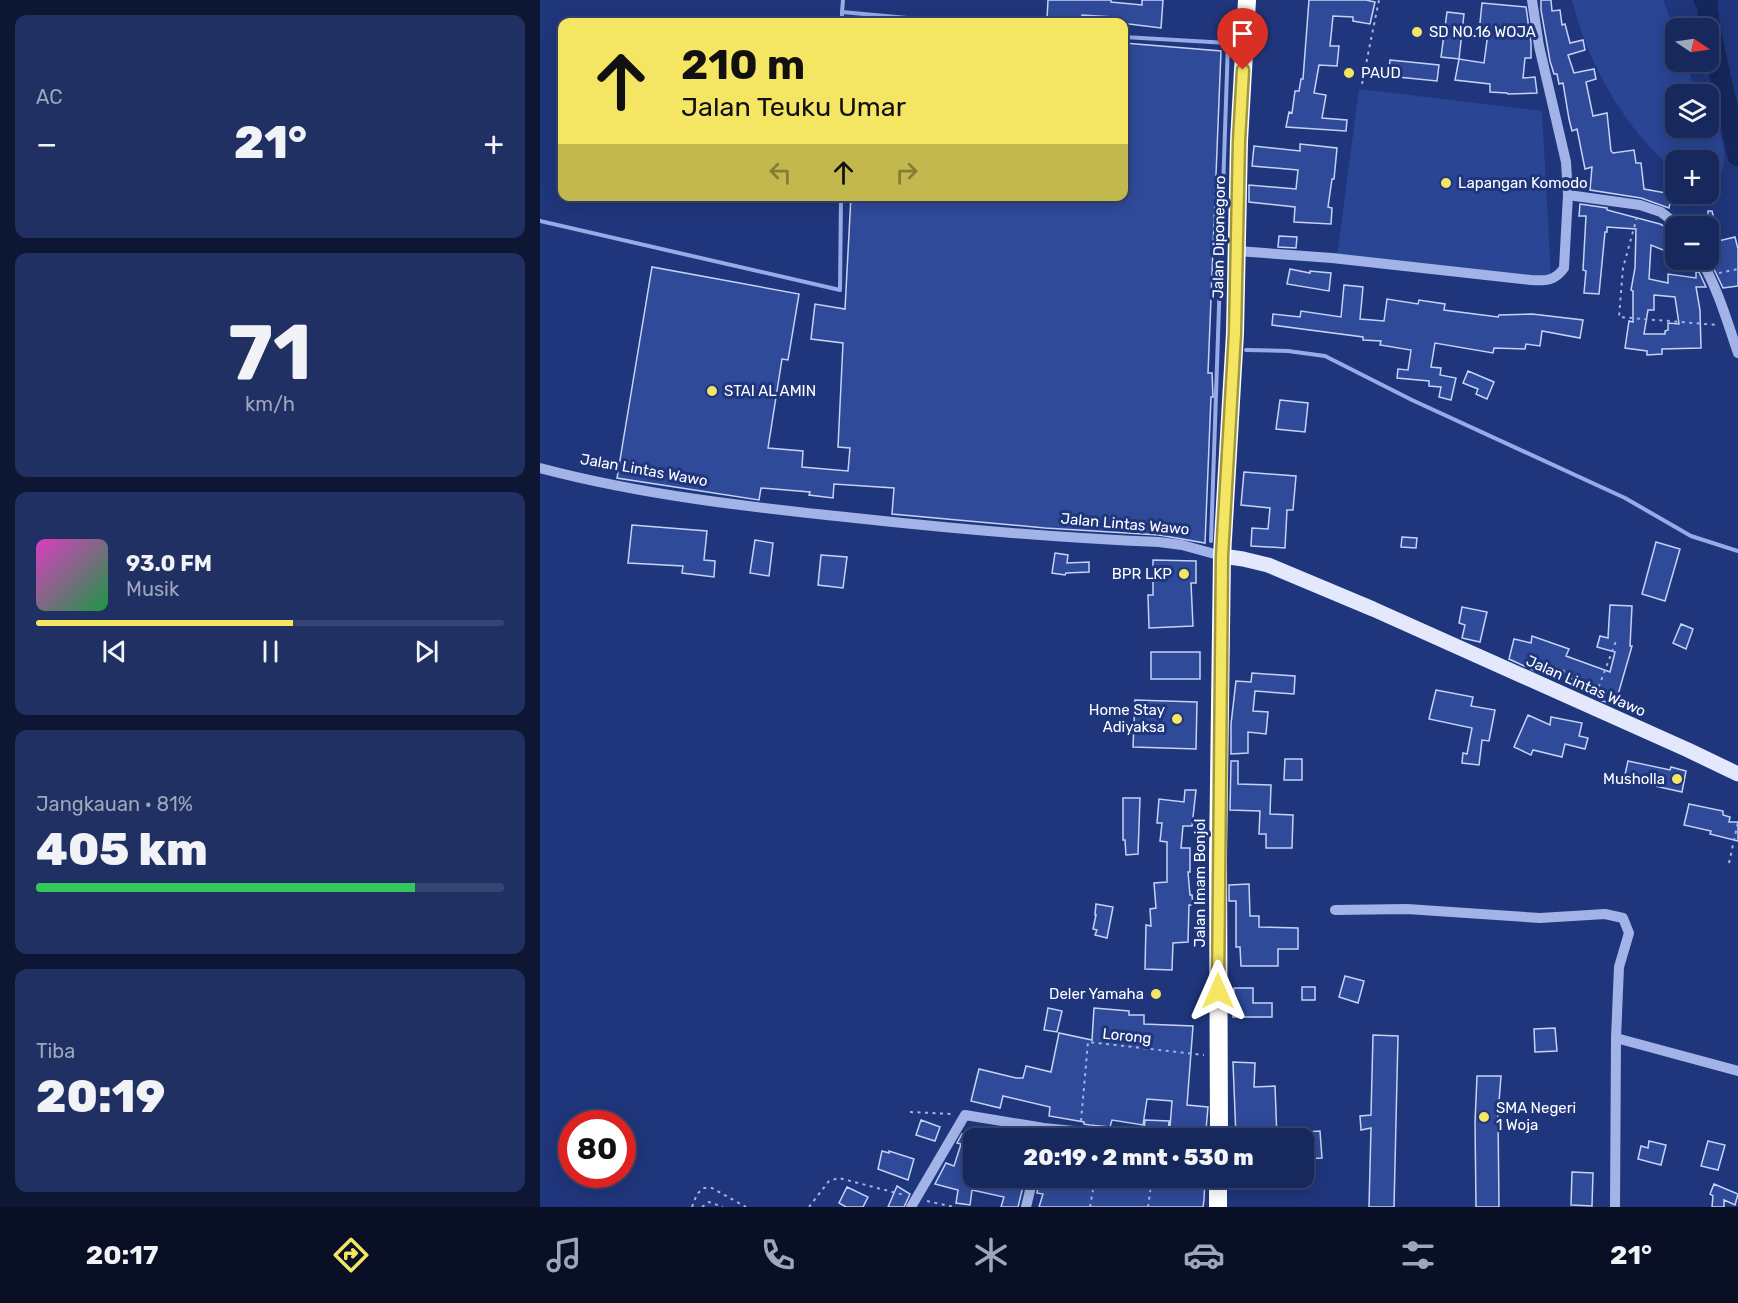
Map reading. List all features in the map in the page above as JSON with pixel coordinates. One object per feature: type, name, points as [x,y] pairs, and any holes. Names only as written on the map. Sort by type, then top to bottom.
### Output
[{"type":"highway","name":"Jalan Diponegoro","points":[[1222,556],[1235,333],[1239,141],[1247,0]]},
{"type":"highway","name":"Jalan Imam Bonjol","points":[[1219,1128],[1222,556]]},
{"type":"highway","points":[[1218,1188],[1218,1207]]},
{"type":"main road","name":"Jalan Lintas Wawo","points":[[1222,556],[1268,565],[1373,609],[1738,774]]},
{"type":"street","points":[[1238,251],[1332,258],[1531,280],[1553,280],[1564,268],[1568,195],[1566,162],[1539,46],[1532,0]]},
{"type":"street","points":[[1568,195],[1640,205],[1666,216]]},
{"type":"street","points":[[1707,270],[1725,311],[1738,353]]},
{"type":"street","name":"Jalan Lintas Wawo","points":[[540,468],[579,478],[775,510],[920,525],[1165,543],[1222,556]]},
{"type":"street","points":[[1335,910],[1448,910],[1540,918],[1605,914],[1623,918],[1629,933],[1619,967],[1616,1038],[1615,1207]]},
{"type":"street","points":[[1616,1038],[1738,1071]]},
{"type":"street","points":[[914,1203],[965,1115],[1021,1128]]},
{"type":"street","points":[[1026,1207],[1031,1188]]},
{"type":"path","points":[[1362,84],[1379,0]]},
{"type":"path","points":[[1640,205],[1623,268],[1619,317],[1728,325]]},
{"type":"path","points":[[1710,275],[1738,269]]},
{"type":"path","points":[[1591,708],[1616,641]]},
{"type":"path","points":[[1729,863],[1738,822]]},
{"type":"path","name":"Lorong","points":[[1080,1128],[1088,1042],[1218,1057]]},
{"type":"path","points":[[910,1112],[965,1115]]},
{"type":"path","points":[[809,1207],[829,1181],[839,1178],[914,1203],[954,1207]]},
{"type":"path","points":[[692,1207],[697,1194],[704,1188],[712,1188],[746,1207]]},
{"type":"path","points":[[1090,1207],[1093,1188]]},
{"type":"path","points":[[1148,1207],[1151,1188]]},
{"type":"path","points":[[702,1207],[710,1202],[723,1207]]},
{"type":"shaded area","points":[[1572,0],[1663,0],[1670,18],[1665,18],[1665,72],[1689,72],[1693,84],[1665,84],[1665,138],[1719,138],[1719,130],[1724,155],[1719,178],[1719,150],[1665,150],[1665,162],[1657,154],[1624,115],[1610,93],[1598,71]]},
{"type":"shaded area","name":"Lapangan Komodo","points":[[1359,89],[1542,111],[1551,278],[1337,256]]},
{"type":"building","points":[[1048,0],[1111,0],[1111,2],[1142,5],[1142,0],[1163,0],[1161,28],[1128,24],[1128,18],[1082,15],[1082,18],[1047,18]]},
{"type":"building","points":[[1309,0],[1375,2],[1370,24],[1353,21],[1353,17],[1333,16],[1330,46],[1339,46],[1337,66],[1319,65],[1314,93],[1326,95],[1322,118],[1347,120],[1346,131],[1286,127],[1289,112],[1292,113],[1295,91],[1299,91],[1301,79],[1303,79]]},
{"type":"building","points":[[1541,0],[1551,0],[1552,11],[1560,10],[1562,25],[1565,24],[1570,43],[1583,40],[1585,50],[1568,55],[1574,73],[1594,69],[1596,79],[1586,82],[1593,116],[1607,113],[1611,151],[1613,153],[1634,150],[1636,163],[1641,163],[1644,189],[1665,193],[1665,204],[1670,204],[1669,208],[1641,198],[1590,190],[1592,167],[1585,169],[1577,129],[1572,131],[1563,83],[1559,84],[1550,61]]},
{"type":"building","points":[[1482,3],[1526,7],[1531,58],[1525,58],[1523,78],[1535,77],[1537,93],[1490,92],[1490,84],[1455,80],[1459,59],[1484,63],[1488,33],[1479,33]]},
{"type":"building","points":[[1447,12],[1464,14],[1459,59],[1441,57]]},
{"type":"building","points":[[1128,43],[1221,51],[1208,373],[1212,373],[1213,397],[1211,397],[1205,543],[1159,535],[1045,528],[892,514],[894,488],[834,484],[833,498],[809,495],[810,492],[761,488],[759,500],[617,478],[652,267],[799,294],[788,360],[782,359],[768,448],[803,451],[802,467],[848,471],[850,448],[838,447],[843,343],[811,339],[815,304],[845,309],[851,201],[1128,201]]},
{"type":"building","points":[[1390,60],[1439,65],[1437,81],[1388,76]]},
{"type":"building","points":[[1300,144],[1337,148],[1328,207],[1332,208],[1331,224],[1294,222],[1295,207],[1249,202],[1249,185],[1296,189],[1298,170],[1252,166],[1254,146],[1300,151]]},
{"type":"building","points":[[1580,204],[1607,208],[1607,210],[1665,226],[1665,251],[1651,245],[1649,279],[1668,283],[1668,274],[1696,278],[1696,272],[1699,272],[1706,287],[1696,287],[1700,310],[1701,348],[1662,349],[1662,354],[1647,355],[1647,351],[1625,348],[1629,321],[1633,322],[1633,291],[1631,290],[1635,268],[1636,229],[1607,227],[1599,294],[1584,293],[1586,216],[1579,216]],"holes":[[[1654,295],[1675,297],[1679,324],[1668,323],[1668,330],[1665,334],[1644,334],[1648,310],[1654,310]]]},
{"type":"building","points":[[1708,211],[1712,211],[1713,216],[1708,216]]},
{"type":"building","points":[[1279,236],[1297,237],[1296,248],[1278,247]]},
{"type":"building","points":[[1735,237],[1738,249],[1738,286],[1723,288],[1714,270],[1719,270],[1719,241]]},
{"type":"building","points":[[1290,269],[1310,273],[1310,271],[1331,273],[1329,291],[1287,284]]},
{"type":"building","points":[[1344,285],[1363,287],[1360,319],[1384,321],[1387,299],[1418,304],[1419,300],[1445,304],[1444,310],[1498,317],[1499,315],[1532,314],[1583,320],[1580,338],[1542,331],[1540,346],[1526,344],[1525,349],[1494,348],[1493,353],[1435,343],[1431,367],[1441,368],[1440,375],[1456,378],[1451,400],[1439,397],[1441,387],[1429,386],[1429,381],[1397,378],[1398,369],[1408,370],[1411,350],[1380,345],[1381,341],[1363,340],[1363,337],[1272,325],[1273,314],[1300,317],[1301,311],[1341,317]]},
{"type":"building","points":[[1468,371],[1494,382],[1487,399],[1476,394],[1478,389],[1463,383]]},
{"type":"building","points":[[1280,400],[1308,403],[1305,432],[1276,429]]},
{"type":"building","points":[[1244,472],[1296,476],[1293,510],[1287,510],[1285,548],[1251,546],[1252,528],[1268,529],[1270,508],[1241,505]]},
{"type":"building","points":[[632,525],[707,531],[704,560],[715,561],[714,577],[682,573],[683,566],[628,563]]},
{"type":"building","points":[[1402,537],[1417,538],[1416,548],[1401,547]]},
{"type":"building","points":[[755,540],[773,543],[769,576],[750,573]]},
{"type":"building","points":[[1656,542],[1680,549],[1665,601],[1642,594]]},
{"type":"building","points":[[1055,553],[1068,555],[1067,563],[1089,562],[1089,572],[1066,573],[1065,575],[1052,573]]},
{"type":"building","points":[[821,555],[847,557],[843,588],[818,585]]},
{"type":"building","points":[[1153,560],[1196,561],[1196,583],[1191,583],[1193,626],[1149,628],[1148,595],[1153,595]]},
{"type":"building","points":[[1610,605],[1632,606],[1630,646],[1632,646],[1615,705],[1600,700],[1602,695],[1578,686],[1579,681],[1563,676],[1564,671],[1542,662],[1539,673],[1509,659],[1514,639],[1531,643],[1532,636],[1569,649],[1566,656],[1610,672],[1615,652],[1597,647],[1600,636],[1608,638]]},
{"type":"building","points":[[1462,607],[1487,612],[1480,642],[1462,638],[1465,625],[1459,623]]},
{"type":"building","points":[[1681,624],[1693,629],[1686,649],[1673,643]]},
{"type":"building","points":[[1151,652],[1200,652],[1200,679],[1151,679]]},
{"type":"building","points":[[1252,673],[1295,676],[1294,694],[1255,691],[1253,711],[1268,712],[1266,734],[1248,732],[1248,753],[1231,754],[1231,724],[1236,681],[1251,682]]},
{"type":"building","points":[[1436,690],[1473,697],[1471,706],[1495,710],[1489,741],[1482,740],[1479,765],[1462,763],[1463,753],[1467,754],[1472,728],[1429,719]]},
{"type":"building","points":[[1135,700],[1197,702],[1196,749],[1133,747]]},
{"type":"building","points":[[1528,715],[1550,725],[1551,717],[1582,723],[1579,736],[1588,738],[1585,749],[1565,744],[1562,757],[1533,750],[1531,755],[1514,747]]},
{"type":"building","points":[[1285,759],[1302,759],[1302,780],[1284,780]]},
{"type":"building","points":[[1231,761],[1238,761],[1238,784],[1271,785],[1270,814],[1293,815],[1292,848],[1266,848],[1266,834],[1259,834],[1260,811],[1230,810]]},
{"type":"building","points":[[1628,761],[1686,771],[1682,792],[1624,779]]},
{"type":"building","points":[[1185,790],[1196,790],[1192,826],[1183,826],[1181,848],[1190,848],[1190,872],[1188,872],[1193,905],[1189,905],[1188,942],[1173,943],[1172,970],[1145,969],[1146,925],[1151,926],[1150,909],[1156,908],[1154,883],[1167,882],[1167,842],[1160,841],[1162,823],[1157,823],[1159,799],[1184,802]]},
{"type":"building","points":[[1123,798],[1140,798],[1138,854],[1126,855],[1125,840],[1123,840]]},
{"type":"building","points":[[1689,804],[1723,811],[1723,815],[1730,817],[1729,822],[1738,822],[1738,841],[1710,834],[1711,831],[1684,825]]},
{"type":"building","points":[[1249,884],[1250,916],[1259,916],[1259,927],[1298,928],[1298,949],[1278,949],[1278,966],[1241,966],[1240,947],[1236,947],[1236,901],[1229,901],[1229,885]]},
{"type":"building","points":[[1096,904],[1113,907],[1107,938],[1095,935],[1097,930],[1093,929]]},
{"type":"building","points":[[1345,976],[1364,981],[1358,1003],[1339,997]]},
{"type":"building","points":[[1302,987],[1315,987],[1315,1000],[1302,1000]]},
{"type":"building","points":[[1234,988],[1253,988],[1253,1003],[1272,1003],[1272,1017],[1233,1017]]},
{"type":"building","points":[[1048,1008],[1062,1011],[1057,1032],[1044,1030]]},
{"type":"building","points":[[1094,1008],[1129,1011],[1129,1015],[1144,1015],[1144,1024],[1193,1026],[1187,1105],[1208,1107],[1206,1128],[1170,1127],[1172,1101],[1147,1099],[1143,1125],[1112,1120],[1110,1127],[1049,1116],[1050,1107],[1003,1096],[1000,1108],[971,1101],[979,1069],[1016,1078],[1023,1078],[1026,1066],[1051,1072],[1059,1033],[1092,1040]]},
{"type":"building","points":[[1555,1028],[1557,1051],[1535,1052],[1534,1029]]},
{"type":"building","points":[[1373,1035],[1398,1036],[1394,1207],[1369,1207],[1371,1128],[1361,1130],[1360,1116],[1371,1115]]},
{"type":"building","points":[[1233,1062],[1255,1063],[1254,1087],[1275,1086],[1277,1128],[1236,1128]]},
{"type":"building","points":[[1477,1076],[1501,1076],[1498,1114],[1499,1207],[1476,1207]]},
{"type":"building","points":[[921,1120],[940,1127],[935,1141],[916,1135]]},
{"type":"building","points":[[1145,1120],[1169,1121],[1168,1128],[1144,1128]]},
{"type":"building","points":[[1314,1131],[1320,1131],[1322,1158],[1314,1158]]},
{"type":"building","points":[[963,1134],[963,1188],[1023,1188],[1018,1207],[1001,1207],[1004,1197],[972,1190],[970,1205],[956,1203],[958,1190],[935,1184],[946,1163],[954,1166],[961,1144],[957,1143]]},
{"type":"building","points":[[1649,1141],[1666,1145],[1661,1165],[1638,1159],[1641,1146],[1648,1148]]},
{"type":"building","points":[[1708,1141],[1725,1145],[1718,1170],[1701,1166]]},
{"type":"building","points":[[882,1151],[914,1159],[908,1180],[878,1169]]},
{"type":"building","points":[[1572,1172],[1593,1173],[1592,1206],[1571,1205]]},
{"type":"building","points":[[1714,1184],[1738,1194],[1735,1205],[1724,1200],[1724,1207],[1712,1207],[1713,1196],[1710,1194]]},
{"type":"building","points":[[897,1186],[910,1194],[904,1207],[888,1207]]},
{"type":"building","points":[[847,1187],[868,1197],[863,1207],[846,1207],[839,1203]]},
{"type":"building","points":[[1038,1188],[1205,1188],[1203,1207],[1039,1207],[1043,1194],[1037,1193]]},
{"type":"waterway","points":[[842,12],[843,0]]},
{"type":"waterway","points":[[1704,0],[1707,3],[1710,30],[1738,156]]},
{"type":"waterway","points":[[842,18],[842,12],[907,18]]},
{"type":"waterway","points":[[1128,37],[1228,43],[1211,541]]},
{"type":"waterway","points":[[540,221],[840,290],[841,201]]},
{"type":"waterway","points":[[1246,350],[1288,351],[1325,356],[1412,400],[1625,498],[1691,536],[1738,551]]},
{"type":"place","name":"SD NO.16 WOJA","points":[[1417,32]]},
{"type":"place","name":"PAUD","points":[[1349,73]]},
{"type":"place","name":"Lapangan Komodo","points":[[1446,183]]},
{"type":"place","name":"STAI AL AMIN","points":[[712,391]]},
{"type":"place","name":"BPR LKP","points":[[1184,574]]},
{"type":"place","name":"Home Stay Adiyaksa","points":[[1177,719]]},
{"type":"place","name":"Musholla","points":[[1677,779]]},
{"type":"place","name":"Deler Yamaha","points":[[1156,994]]},
{"type":"place","name":"SMA Negeri 1 Woja","points":[[1484,1117]]},
{"type":"route","points":[[1218,991],[1222,556],[1235,333],[1239,141],[1243,70]]}]
